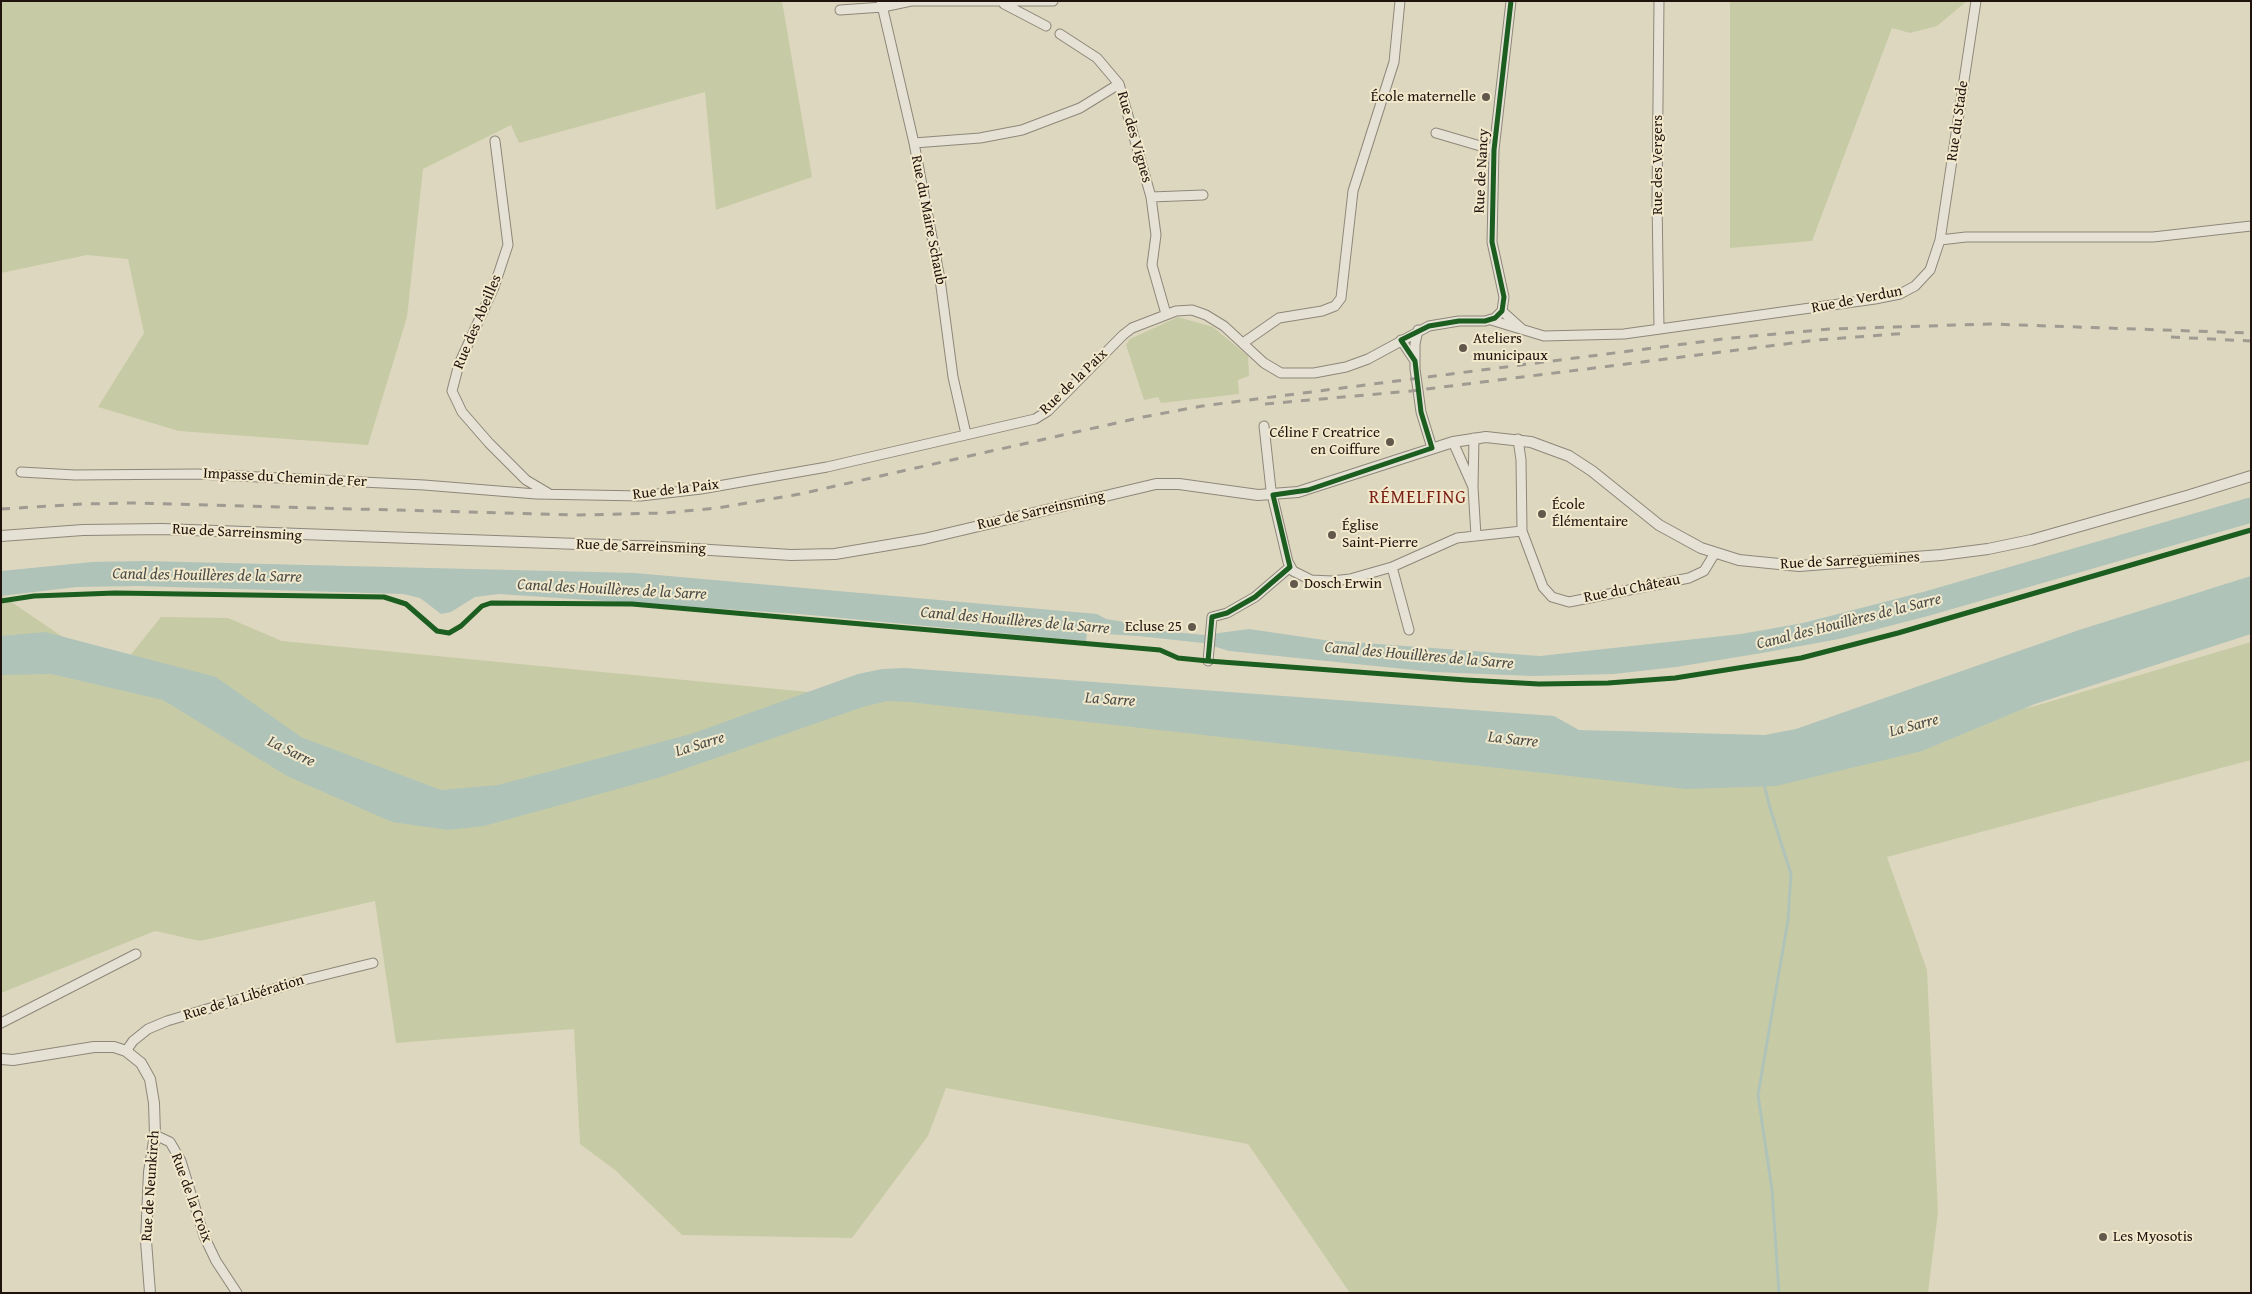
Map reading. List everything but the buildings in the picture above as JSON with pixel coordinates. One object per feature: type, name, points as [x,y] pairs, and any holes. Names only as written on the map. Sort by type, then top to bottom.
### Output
[{"type":"street","points":[[840,10],[911,1],[1054,1]]},
{"type":"street","points":[[1242,343],[1279,318],[1322,312],[1334,306],[1341,298],[1353,191],[1394,62],[1400,1]]},
{"type":"street","name":"Rue de Nancy","points":[[1502,311],[1504,297],[1492,242],[1494,150],[1510,1]]},
{"type":"street","name":"Rue des Vergers","points":[[1658,1],[1657,200],[1659,329]]},
{"type":"street","name":"Rue du Stade","points":[[1940,240],[1976,1]]},
{"type":"street","points":[[1001,2],[1046,26]]},
{"type":"street","name":"Rue du Maire Schaub","points":[[882,4],[914,143],[940,279],[952,377],[966,434]]},
{"type":"street","points":[[1060,34],[1097,58],[1119,84]]},
{"type":"street","name":"Rue des Vignes","points":[[914,143],[980,138],[1022,130],[1080,108],[1119,84],[1151,197],[1156,235],[1152,265],[1166,314]]},
{"type":"street","points":[[1436,133],[1494,150]]},
{"type":"street","name":"Rue des Abeilles","points":[[495,141],[508,246],[494,287],[459,364],[452,391],[462,412],[502,456],[526,480],[548,493]]},
{"type":"street","name":"Rue des Vignes","points":[[1151,197],[1203,195]]},
{"type":"street","points":[[1940,240],[1966,236],[2153,237],[2251,226]]},
{"type":"street","name":"Rue de Verdun","points":[[1491,320],[1524,332],[1555,337],[1616,335],[1742,319],[1900,294],[1915,286],[1925,276],[1933,262],[1940,240]]},
{"type":"street","name":"Rue de la Paix","points":[[548,493],[605,497],[677,492],[827,467],[1043,416],[1123,335],[1166,314],[1186,309],[1198,312],[1224,326],[1273,369],[1290,374],[1314,373],[1346,367],[1368,359],[1418,330],[1446,322],[1491,320]]},
{"type":"street","points":[[1491,320],[1502,311],[1524,332]]},
{"type":"street","points":[[1418,330],[1415,361],[1421,412],[1432,448]]},
{"type":"street","points":[[1401,340],[1415,361]]},
{"type":"street","points":[[1264,426],[1273,496],[1290,567],[1311,580],[1332,581],[1350,579],[1392,567],[1457,538],[1522,531]]},
{"type":"street","points":[[1474,438],[1473,487],[1476,536]]},
{"type":"street","name":"Rue de Sarreguemines","points":[[1273,496],[1314,488],[1453,442],[1474,438],[1518,439],[1547,446],[1580,462],[1659,525],[1688,542],[1715,553],[1758,563],[1799,566],[1952,554],[2031,540],[2251,476]]},
{"type":"street","name":"Rue du Château","points":[[1518,439],[1521,460],[1522,531],[1543,587],[1552,597],[1569,602],[1694,576],[1704,570],[1715,553]]},
{"type":"street","points":[[1453,442],[1473,487]]},
{"type":"street","name":"Impasse du Chemin de Fer","points":[[21,472],[75,475],[197,474],[424,485],[536,494],[548,493]]},
{"type":"street","name":"Rue de Sarreinsming","points":[[1,536],[83,530],[162,530],[662,547],[814,556],[886,547],[1156,484],[1179,484],[1273,496]]},
{"type":"street","points":[[1208,658],[1211,621],[1227,614],[1255,597],[1290,567]]},
{"type":"street","points":[[1392,567],[1409,630]]},
{"type":"street","points":[[1,1023],[136,954]]},
{"type":"street","name":"Rue de la Libération","points":[[126,1051],[133,1041],[148,1029],[167,1021],[304,980],[372,963]]},
{"type":"street","points":[[1,1058],[13,1060],[94,1047],[114,1047],[126,1051]]},
{"type":"street","name":"Rue de Neunkirch","points":[[126,1051],[141,1063],[150,1079],[154,1103],[155,1135],[149,1172],[146,1241],[150,1293]]},
{"type":"street","name":"Rue de la Croix","points":[[155,1135],[170,1142],[181,1161],[204,1236],[216,1261],[237,1293]]},
{"type":"green space","points":[[1,1],[782,1],[812,177],[716,210],[705,92],[519,143],[511,125],[423,169],[407,317],[368,445],[179,431],[98,407],[144,333],[128,259],[87,255],[1,273]]},
{"type":"green space","points":[[1730,1],[1967,1],[1937,26],[1910,33],[1892,28],[1812,241],[1730,248]]},
{"type":"green space","points":[[1178,317],[1213,327],[1248,356],[1249,376],[1238,380],[1239,394],[1161,403],[1158,397],[1144,400],[1126,345],[1130,339]]},
{"type":"green space","points":[[1,595],[116,673],[161,617],[228,618],[282,641],[1015,712],[1694,785],[2035,706],[2251,642],[2251,760],[1887,857],[1927,970],[1938,1212],[1928,1293],[1350,1293],[1248,1144],[946,1088],[928,1136],[852,1238],[682,1235],[615,1170],[580,1144],[574,1029],[396,1043],[375,901],[200,941],[155,931],[1,993]]},
{"type":"water","name":"Canal des Houillères de la Sarre","points":[[2251,497],[2251,523],[1928,616],[1839,639],[1676,667],[1614,674],[1533,676],[1434,672],[1229,651],[1203,643],[1138,636],[1087,633],[1086,641],[799,614],[499,594],[475,597],[451,612],[441,614],[420,598],[403,594],[138,586],[76,587],[1,596],[1,571],[92,562],[144,561],[635,573],[1097,614],[1106,619],[1131,623],[1134,628],[1204,635],[1249,629],[1324,640],[1540,656],[1741,634],[1803,623],[1923,592]]},
{"type":"water","name":"La Sarre","points":[[2251,576],[2251,634],[2035,704],[1922,751],[1776,786],[1686,789],[887,701],[863,707],[661,777],[484,826],[448,830],[392,822],[287,776],[163,700],[51,674],[1,675],[1,636],[45,632],[216,677],[301,737],[441,790],[498,785],[691,734],[858,674],[882,669],[905,668],[1554,716],[1579,730],[1765,735],[1796,729],[2079,630]]},
{"type":"waterway","points":[[1764,784],[1791,874],[1788,920],[1758,1095],[1772,1190],[1779,1293]]},
{"type":"railway","points":[[1,509],[133,503],[579,515],[664,513],[718,508],[800,494],[1143,417],[1202,406],[1731,338],[1830,329],[1990,324],[2251,333]]},
{"type":"railway","points":[[1265,404],[1411,391],[1817,340],[1909,333]]},
{"type":"railway","points":[[2171,337],[2251,341]]},
{"type":"cycle path","points":[[1208,661],[1212,617],[1227,613],[1255,597],[1290,567],[1273,495],[1308,490],[1432,448],[1421,412],[1415,361],[1401,340],[1429,326],[1459,321],[1485,321],[1495,318],[1502,311],[1504,297],[1492,242],[1494,150],[1511,1]]},
{"type":"cycle path","points":[[1,601],[34,596],[115,593],[384,597],[406,604],[437,631],[449,633],[461,626],[482,606],[491,603],[632,604],[1160,650],[1178,658],[1208,661],[1466,680],[1539,684],[1608,683],[1675,678],[1801,658],[1898,633],[2251,530]]},
{"type":"place","name":"École maternelle","points":[[1486,97]]},
{"type":"place","name":"Ateliers municipaux","points":[[1463,348]]},
{"type":"place","name":"Céline F Creatrice en Coiffure","points":[[1390,442]]},
{"type":"place","name":"École Élémentaire","points":[[1542,514]]},
{"type":"place","name":"Église Saint-Pierre","points":[[1332,535]]},
{"type":"place","name":"Dosch Erwin","points":[[1294,584]]},
{"type":"place","name":"Ecluse 25","points":[[1192,627]]},
{"type":"place","name":"Les Myosotis","points":[[2103,1237]]},
{"type":"district","name":"RÉMELFING","points":[[1418,498]]}]
